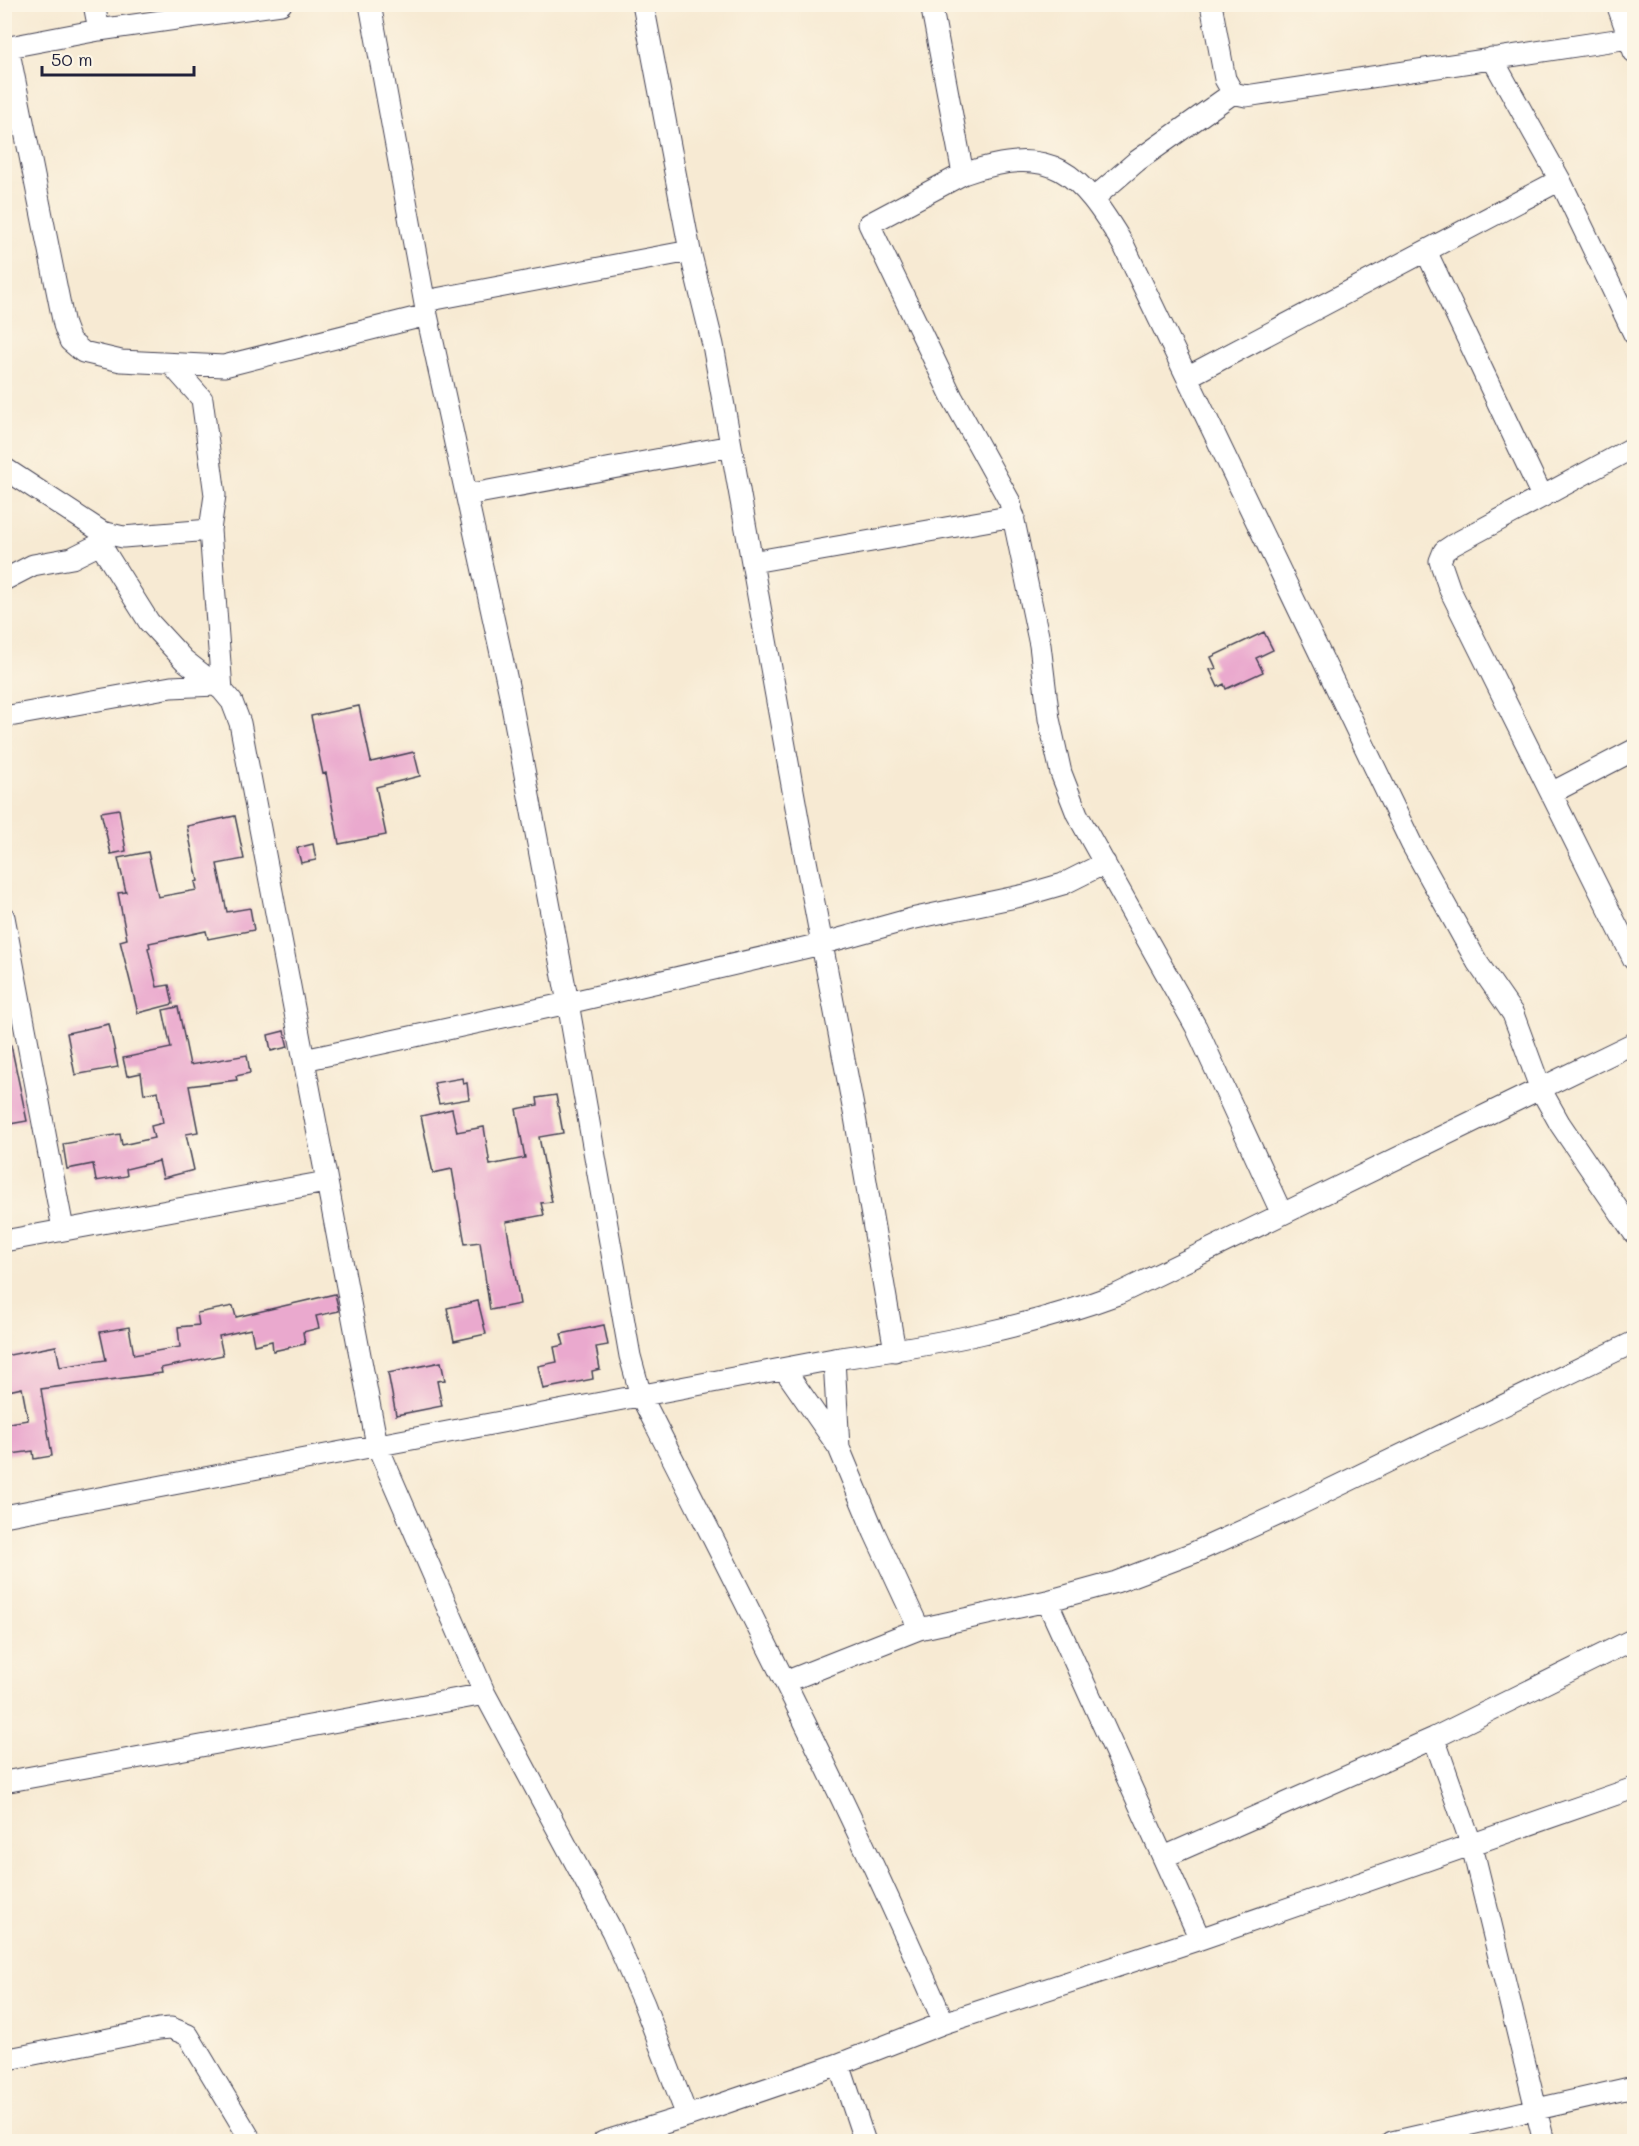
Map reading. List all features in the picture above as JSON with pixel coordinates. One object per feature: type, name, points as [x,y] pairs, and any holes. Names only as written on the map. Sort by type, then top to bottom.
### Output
[{"type":"street","points":[[94,4],[99,30]]},
{"type":"street","points":[[281,4],[99,30],[6,47],[64,325],[70,342],[82,351],[122,361],[224,366],[426,308],[690,251]]},
{"type":"street","points":[[370,4],[426,308],[509,690],[568,1003],[625,1334],[641,1396],[785,1682],[898,1916],[944,2023]]},
{"type":"street","points":[[643,4],[690,251],[713,345],[821,944],[855,1117],[894,1351]]},
{"type":"street","points":[[931,4],[963,174]]},
{"type":"street","points":[[1211,4],[1225,80],[1233,93],[1246,96],[1492,58],[1632,45],[1617,4]]},
{"type":"street","points":[[1492,58],[1560,180],[1635,334]]},
{"type":"street","points":[[1094,198],[1137,161],[1233,93]]},
{"type":"street","points":[[1281,1212],[1196,1027],[1077,814],[1061,773],[1049,719],[1040,645],[1010,502],[952,397],[868,224],[963,174],[992,164],[1020,160],[1050,164],[1072,176],[1094,198],[1124,246],[1412,845],[1477,962],[1513,1014],[1540,1090],[1565,1133],[1635,1233]]},
{"type":"street","points":[[1187,377],[1560,180]]},
{"type":"street","points":[[1426,251],[1542,496]]},
{"type":"street","points":[[171,364],[202,399],[215,495],[210,530],[219,688]]},
{"type":"street","points":[[202,399],[224,366]]},
{"type":"street","points":[[467,495],[731,446]]},
{"type":"street","points":[[1635,447],[1453,545],[1444,551],[1440,561],[1450,590],[1635,960]]},
{"type":"street","points":[[4,468],[101,538],[118,575],[160,635],[184,660],[219,688],[232,702],[240,723],[376,1445],[485,1694],[612,1931],[644,2004],[687,2116]]},
{"type":"street","points":[[752,562],[1014,516]]},
{"type":"street","points":[[4,580],[33,565],[72,558],[101,538],[210,530]]},
{"type":"street","points":[[72,558],[118,575]]},
{"type":"street","points":[[4,717],[171,687],[219,688]]},
{"type":"street","points":[[1553,792],[1635,750]]},
{"type":"street","points":[[304,1060],[568,1003],[821,944],[911,919],[1025,895],[1063,884],[1105,863]]},
{"type":"street","points":[[4,917],[9,963],[63,1230]]},
{"type":"street","points":[[4,1516],[834,1359],[894,1351],[1072,1311],[1118,1294],[1281,1212],[1635,1043]]},
{"type":"street","points":[[4,1241],[326,1182]]},
{"type":"street","points":[[785,1682],[919,1629],[1047,1601],[1116,1582],[1193,1553],[1368,1472],[1635,1342]]},
{"type":"street","points":[[834,1359],[839,1448]]},
{"type":"street","points":[[784,1369],[839,1448],[874,1532],[919,1629]]},
{"type":"street","points":[[1047,1601],[1200,1939]]},
{"type":"street","points":[[1164,1857],[1434,1738],[1635,1639]]},
{"type":"street","points":[[4,1782],[485,1694]]},
{"type":"street","points":[[1434,1738],[1472,1845],[1544,2142]]},
{"type":"street","points":[[603,2142],[839,2064],[944,2023],[1200,1939],[1635,1788]]},
{"type":"street","points":[[4,2060],[159,2030],[180,2030],[188,2035],[252,2142]]},
{"type":"street","points":[[839,2064],[865,2142]]},
{"type":"street","points":[[1392,2142],[1635,2087]]},
{"type":"building","points":[[1264,632],[1273,650],[1256,658],[1263,672],[1226,689],[1224,684],[1218,687],[1210,670],[1216,668],[1211,657]]},
{"type":"building","points":[[359,706],[371,762],[414,752],[420,776],[376,787],[386,835],[339,844],[326,773],[323,774],[311,716]]},
{"type":"building","points":[[119,809],[126,851],[111,854],[101,812]]},
{"type":"building","points":[[235,816],[244,859],[217,864],[227,912],[250,908],[254,930],[208,939],[206,931],[149,943],[148,948],[157,987],[169,985],[173,1004],[138,1013],[120,941],[127,939],[118,893],[126,892],[118,858],[148,852],[158,897],[197,890],[195,882],[198,881],[187,826]]},
{"type":"building","points":[[313,844],[316,860],[301,863],[297,848]]},
{"type":"building","points":[[178,1007],[190,1065],[247,1055],[250,1073],[236,1076],[237,1080],[189,1086],[198,1132],[186,1134],[194,1170],[163,1178],[159,1161],[126,1169],[127,1176],[96,1181],[93,1164],[67,1169],[63,1144],[120,1134],[122,1145],[154,1138],[151,1126],[163,1123],[158,1091],[144,1094],[141,1073],[127,1076],[123,1058],[171,1048],[163,1010]]},
{"type":"building","points":[[109,1024],[118,1067],[75,1075],[67,1033]]},
{"type":"building","points":[[284,1031],[288,1047],[271,1051],[268,1035]]},
{"type":"building","points":[[11,1045],[27,1121],[4,1125],[4,1046]]},
{"type":"building","points":[[462,1078],[463,1084],[467,1083],[469,1099],[439,1104],[434,1083]]},
{"type":"building","points":[[556,1095],[563,1133],[539,1137],[552,1202],[541,1203],[544,1215],[506,1222],[520,1304],[490,1310],[480,1242],[465,1244],[452,1169],[433,1173],[421,1116],[452,1109],[457,1132],[484,1127],[490,1165],[525,1158],[516,1109],[538,1105],[537,1098]]},
{"type":"building","points":[[335,1294],[339,1311],[316,1316],[319,1328],[303,1332],[305,1344],[273,1351],[272,1341],[254,1345],[251,1329],[219,1336],[223,1355],[161,1368],[162,1373],[41,1389],[52,1456],[34,1459],[33,1451],[4,1455],[4,1424],[28,1420],[22,1388],[4,1392],[4,1356],[56,1346],[60,1367],[106,1360],[100,1332],[129,1327],[134,1355],[180,1347],[178,1327],[199,1325],[197,1313],[233,1306],[236,1317]]},
{"type":"building","points":[[478,1301],[486,1334],[454,1341],[447,1308]]},
{"type":"building","points":[[604,1325],[608,1345],[596,1347],[600,1369],[592,1371],[593,1379],[543,1389],[538,1366],[557,1362],[554,1347],[564,1345],[561,1334]]},
{"type":"building","points":[[441,1362],[445,1380],[437,1381],[442,1406],[396,1415],[388,1373]]}]
